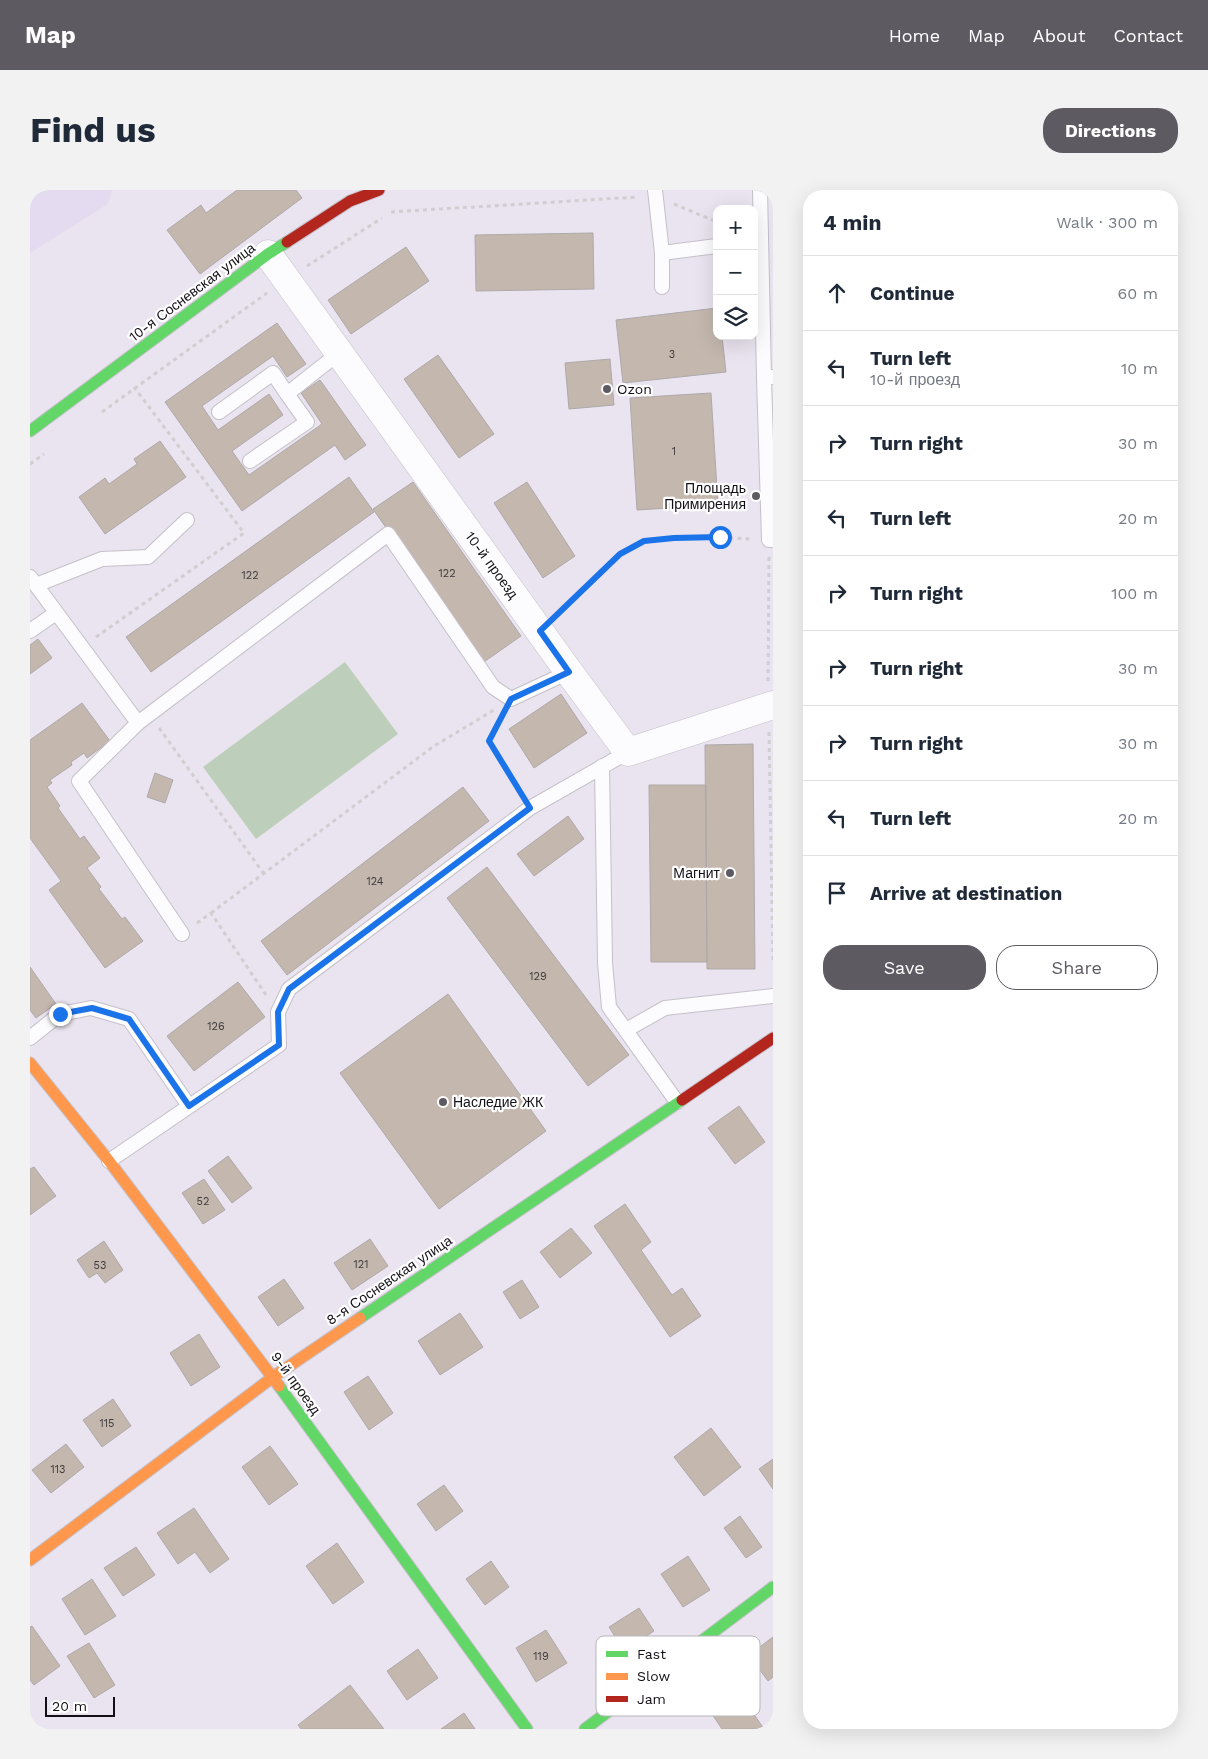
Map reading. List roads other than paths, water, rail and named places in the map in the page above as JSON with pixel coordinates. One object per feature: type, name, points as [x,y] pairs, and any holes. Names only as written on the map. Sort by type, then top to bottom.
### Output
[{"type":"street","name":"10-я Сосневская улица","points":[[30,431],[268,254],[350,201],[379,190]]},
{"type":"street","name":"10-й проезд","points":[[268,254],[628,752]]},
{"type":"street","points":[[628,752],[771,706]]},
{"type":"street","name":"8-я Сосневская улица","points":[[30,1560],[274,1377],[773,1038]]},
{"type":"street","name":"9-й проезд","points":[[30,1064],[109,1161],[274,1377],[527,1729]]},
{"type":"street","points":[[708,1636],[773,1587]]},
{"type":"street","points":[[585,1729],[602,1716]]},
{"type":"lane","points":[[760,190],[768,377],[771,540]]},
{"type":"lane","points":[[655,193],[662,253],[662,287]]},
{"type":"lane","points":[[662,253],[713,247]]},
{"type":"lane","points":[[287,394],[339,353]]},
{"type":"lane","points":[[219,412],[273,373],[307,422],[250,461]]},
{"type":"lane","points":[[144,719],[56,613],[33,581],[102,559],[148,557],[187,520]]},
{"type":"lane","points":[[182,934],[79,781],[144,719],[388,534],[493,687],[511,699],[569,672]]},
{"type":"lane","points":[[30,631],[56,613]]},
{"type":"lane","points":[[109,1161],[279,1045],[278,1012],[289,989],[530,808],[628,752]]},
{"type":"lane","points":[[602,766],[605,963],[609,1007],[677,1102]]},
{"type":"lane","points":[[626,1030],[665,1008],[773,996]]},
{"type":"lane","points":[[30,1038],[60,1014],[92,1008],[129,1019],[189,1106]]},
{"type":"place","name":"Ozon","points":[[607,389]]},
{"type":"place","name":"Площадь Примирения","points":[[756,496]]},
{"type":"place","name":"Магнит","points":[[730,873]]},
{"type":"place","name":"Наследие ЖК","points":[[443,1102]]}]
